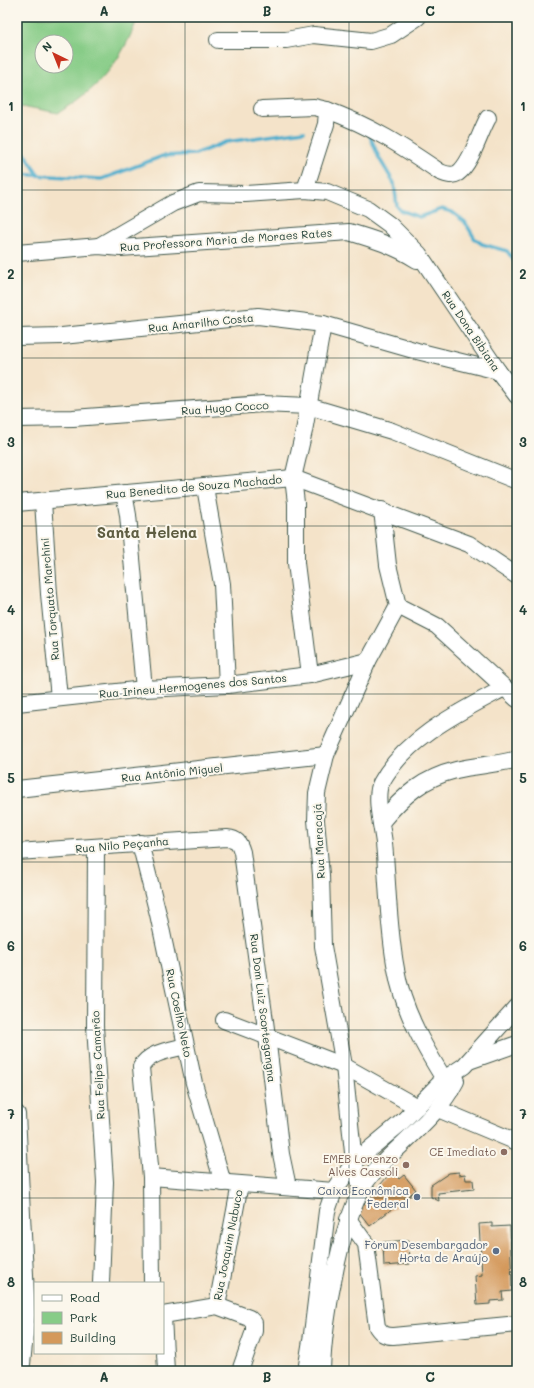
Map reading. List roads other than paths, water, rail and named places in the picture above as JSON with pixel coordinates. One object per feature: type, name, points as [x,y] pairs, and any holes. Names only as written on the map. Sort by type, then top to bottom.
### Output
[{"type":"street","points":[[218,40],[286,40],[314,35],[371,42],[391,35],[418,17]]},
{"type":"street","points":[[262,109],[314,107],[350,118],[392,140],[440,172],[448,175],[457,173],[467,163],[488,118]]},
{"type":"street","points":[[305,190],[326,124],[327,110]]},
{"type":"street","name":"Rua Dona Bibiana","points":[[99,246],[172,203],[199,193],[245,194],[305,190],[327,192],[368,209],[390,225],[419,254],[498,371],[517,396]]},
{"type":"street","name":"Rua Professora Maria de Moraes Rates","points":[[17,253],[99,246],[120,248],[349,232],[379,241],[403,251],[427,266]]},
{"type":"street","name":"Rua Amarilho Costa","points":[[17,337],[62,336],[258,316],[323,324],[417,351],[498,371]]},
{"type":"street","points":[[310,675],[296,563],[296,503],[293,478],[323,324]]},
{"type":"street","name":"Rua Hugo Cocco","points":[[17,420],[74,418],[264,404],[308,406],[392,431],[517,481]]},
{"type":"street","name":"Rua Benedito de Souza Machado","points":[[17,502],[206,487],[293,478],[382,510],[469,544],[517,576]]},
{"type":"street","points":[[206,487],[222,584],[227,685]]},
{"type":"street","points":[[124,493],[128,515],[144,689]]},
{"type":"street","name":"Rua Torquato Marchini","points":[[43,501],[49,594],[59,698]]},
{"type":"street","points":[[382,510],[388,565],[398,606],[437,626],[517,699]]},
{"type":"street","name":"Rua Maracajá","points":[[362,1188],[354,1162],[344,1066],[323,946],[321,875],[316,820],[317,793],[326,755],[368,660],[398,606]]},
{"type":"street","name":"Rua Irineu Hermogenes dos Santos","points":[[17,703],[144,689],[227,685],[310,675],[368,660]]},
{"type":"street","points":[[448,1084],[406,1006],[396,970],[390,929],[382,822],[378,801],[380,785],[390,767],[441,722],[504,688]]},
{"type":"street","name":"Rua Antônio Miguel","points":[[17,789],[326,755]]},
{"type":"street","points":[[382,822],[400,801],[421,783],[456,770],[512,761]]},
{"type":"street","name":"Rua Nilo Peçanha","points":[[17,852],[96,848],[140,843],[227,838]]},
{"type":"street","name":"Rua Dom Luiz Scortegangna","points":[[227,838],[235,839],[239,842],[242,852],[268,1036],[281,1154],[288,1187]]},
{"type":"street","name":"Rua Coelho Neto","points":[[140,843],[158,914],[194,1083],[223,1183]]},
{"type":"street","name":"Rua Felipe Camarão","points":[[96,848],[95,1026],[105,1182],[101,1282]]},
{"type":"street","points":[[322,1371],[327,1211],[334,1191],[354,1162],[417,1107],[448,1084],[517,1007]]},
{"type":"street","points":[[224,1020],[344,1066],[417,1107]]},
{"type":"street","points":[[495,1032],[517,1040]]},
{"type":"street","points":[[466,1063],[517,1044]]},
{"type":"street","points":[[152,1282],[151,1177],[141,1067],[145,1060],[152,1056],[186,1046]]},
{"type":"street","points":[[306,1371],[312,1334],[325,1302],[348,1219],[362,1188],[372,1173],[438,1109],[448,1084]]},
{"type":"street","points":[[438,1109],[517,1142]]},
{"type":"street","points":[[17,1114],[31,1315],[22,1365]]},
{"type":"street","name":"Rua Joaquim Nabuco","points":[[151,1177],[334,1191]]},
{"type":"street","name":"Rua Joaquim Nabuco","points":[[217,1306],[240,1184]]},
{"type":"street","points":[[348,1219],[366,1244],[377,1328],[382,1334],[386,1336],[393,1336],[517,1324]]},
{"type":"street","points":[[164,1316],[217,1306],[249,1318],[254,1323],[254,1331],[240,1371]]},
{"type":"street","points":[[164,1334],[166,1371]]},
{"type":"waterway","points":[[17,174],[102,179],[163,156],[195,154],[226,142],[304,131]]},
{"type":"waterway","points":[[370,136],[379,158],[394,183],[397,206],[400,210],[419,217],[442,209],[452,212],[465,222],[475,239],[482,244],[507,251],[517,265]]},
{"type":"waterway","points":[[17,145],[26,155],[38,175]]},
{"type":"place","name":"CE Imediato","points":[[504,1152]]},
{"type":"place","name":"EMEB Lorenzo Alves Cassoli","points":[[406,1165]]},
{"type":"place","name":"Caixa Econômica Federal","points":[[417,1197]]},
{"type":"place","name":"Fórum Desembargador Horta de Araújo","points":[[496,1251]]},
{"type":"district","name":"Santa Helena","points":[[147,533]]}]
